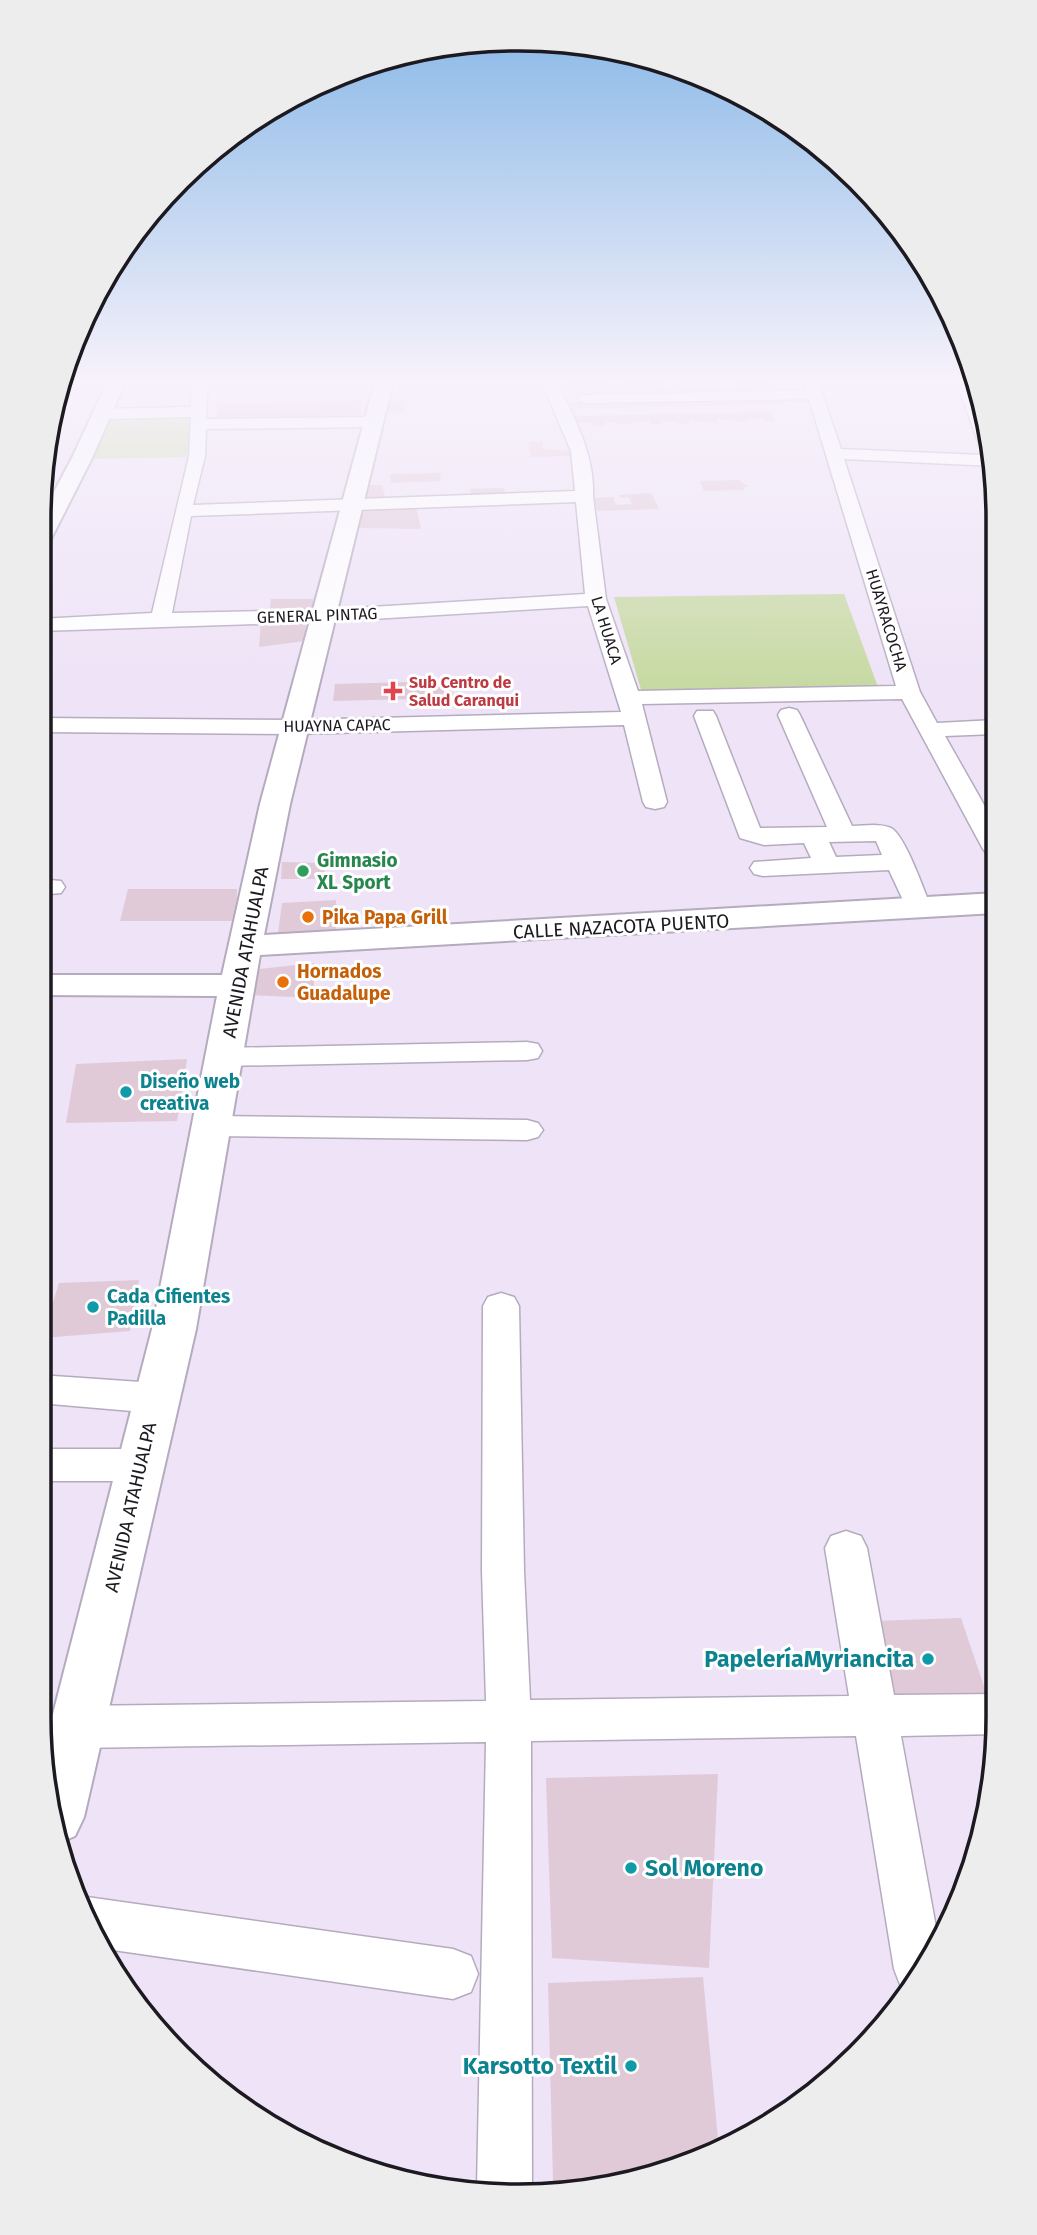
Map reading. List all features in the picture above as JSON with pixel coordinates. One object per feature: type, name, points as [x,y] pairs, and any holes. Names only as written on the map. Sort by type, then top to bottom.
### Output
[{"type":"main road","points":[[51,515],[68,482]]},
{"type":"main road","name":"AVENIDA ATAHUALPA","points":[[58,1794],[63,1747],[141,1465],[155,1398],[174,1329],[241,966],[275,804],[357,482]]},
{"type":"main road","name":"CALLE NAZACOTA PUENTO","points":[[51,984],[918,907],[986,904]]},
{"type":"street","points":[[161,619],[190,482]]},
{"type":"street","name":"LA HUACA","points":[[586,482],[584,496],[596,599],[632,708],[655,802]]},
{"type":"street","name":"HUAYRACOCHA","points":[[844,482],[909,692],[986,831]]},
{"type":"street","points":[[183,511],[584,496]]},
{"type":"street","name":"GENERAL PINTAG","points":[[51,624],[322,616],[596,599]]},
{"type":"street","name":"HUAYNA CAPAC","points":[[51,725],[296,727],[909,692]]},
{"type":"street","points":[[789,715],[842,833]]},
{"type":"street","points":[[705,716],[749,833],[764,836],[881,833],[887,837],[918,907]]},
{"type":"street","points":[[930,730],[986,727]]},
{"type":"street","points":[[812,834],[827,865]]},
{"type":"street","points":[[763,868],[898,862]]},
{"type":"street","points":[[224,1057],[527,1051]]},
{"type":"street","points":[[211,1126],[527,1130]]},
{"type":"street","points":[[501,1306],[503,1571],[509,1721],[505,2184]]},
{"type":"street","points":[[51,1390],[155,1398]]},
{"type":"street","points":[[51,1465],[141,1465]]},
{"type":"street","points":[[846,1548],[918,1960]]},
{"type":"street","points":[[63,1747],[509,1721],[986,1714]]},
{"type":"street","points":[[99,1924],[453,1974]]},
{"type":"green space","points":[[844,594],[878,687],[642,693],[614,597]]},
{"type":"building","points":[[701,482],[742,482],[748,487],[743,487],[744,490],[704,491]]},
{"type":"building","points":[[365,485],[382,485],[386,501],[360,503]]},
{"type":"building","points":[[504,488],[506,496],[472,498],[470,489]]},
{"type":"building","points":[[651,493],[659,509],[598,511],[593,498],[613,497],[616,505],[632,504],[628,497],[620,498],[619,495]]},
{"type":"building","points":[[416,507],[421,529],[358,528],[364,509]]},
{"type":"building","points":[[271,599],[313,599],[313,615],[269,615]]},
{"type":"building","points":[[261,620],[306,620],[305,641],[259,647]]},
{"type":"building","name":"Sub Centro de Salud Caranqui","points":[[449,681],[455,698],[333,701],[335,684]]},
{"type":"building","name":"Gimnasio XL Sport","points":[[282,862],[325,863],[324,879],[281,879]]},
{"type":"building","points":[[128,889],[237,889],[236,921],[120,921]]},
{"type":"building","name":"Pika Papa Grill","points":[[336,900],[336,932],[278,933],[282,903]]},
{"type":"building","name":"Hornados Guadalupe","points":[[314,963],[314,998],[246,995],[259,969]]},
{"type":"building","name":"Diseño web creativa","points":[[187,1059],[177,1121],[66,1123],[76,1064]]},
{"type":"building","name":"Cada Cifientes Padilla","points":[[139,1280],[130,1331],[51,1337],[51,1309],[59,1283]]},
{"type":"building","name":"PapeleríaMyriancita","points":[[961,1618],[986,1698],[892,1701],[871,1621]]},
{"type":"building","name":"Sol Moreno","points":[[718,1774],[709,1968],[552,1958],[546,1778]]},
{"type":"building","name":"Karsotto Textil","points":[[703,1977],[718,2139],[698,2149],[640,2168],[580,2180],[553,2181],[548,1983]]},
{"type":"place","name":"Sub Centro de Salud Caranqui","points":[[393,691]]},
{"type":"place","name":"Gimnasio XL Sport","points":[[303,871]]},
{"type":"place","name":"Pika Papa Grill","points":[[308,917]]},
{"type":"place","name":"Hornados Guadalupe","points":[[283,982]]},
{"type":"place","name":"Diseño web creativa","points":[[126,1092]]},
{"type":"place","name":"Cada Cifientes Padilla","points":[[93,1307]]},
{"type":"place","name":"PapeleríaMyriancita","points":[[928,1659]]},
{"type":"place","name":"Sol Moreno","points":[[631,1868]]},
{"type":"place","name":"Karsotto Textil","points":[[631,2066]]}]
